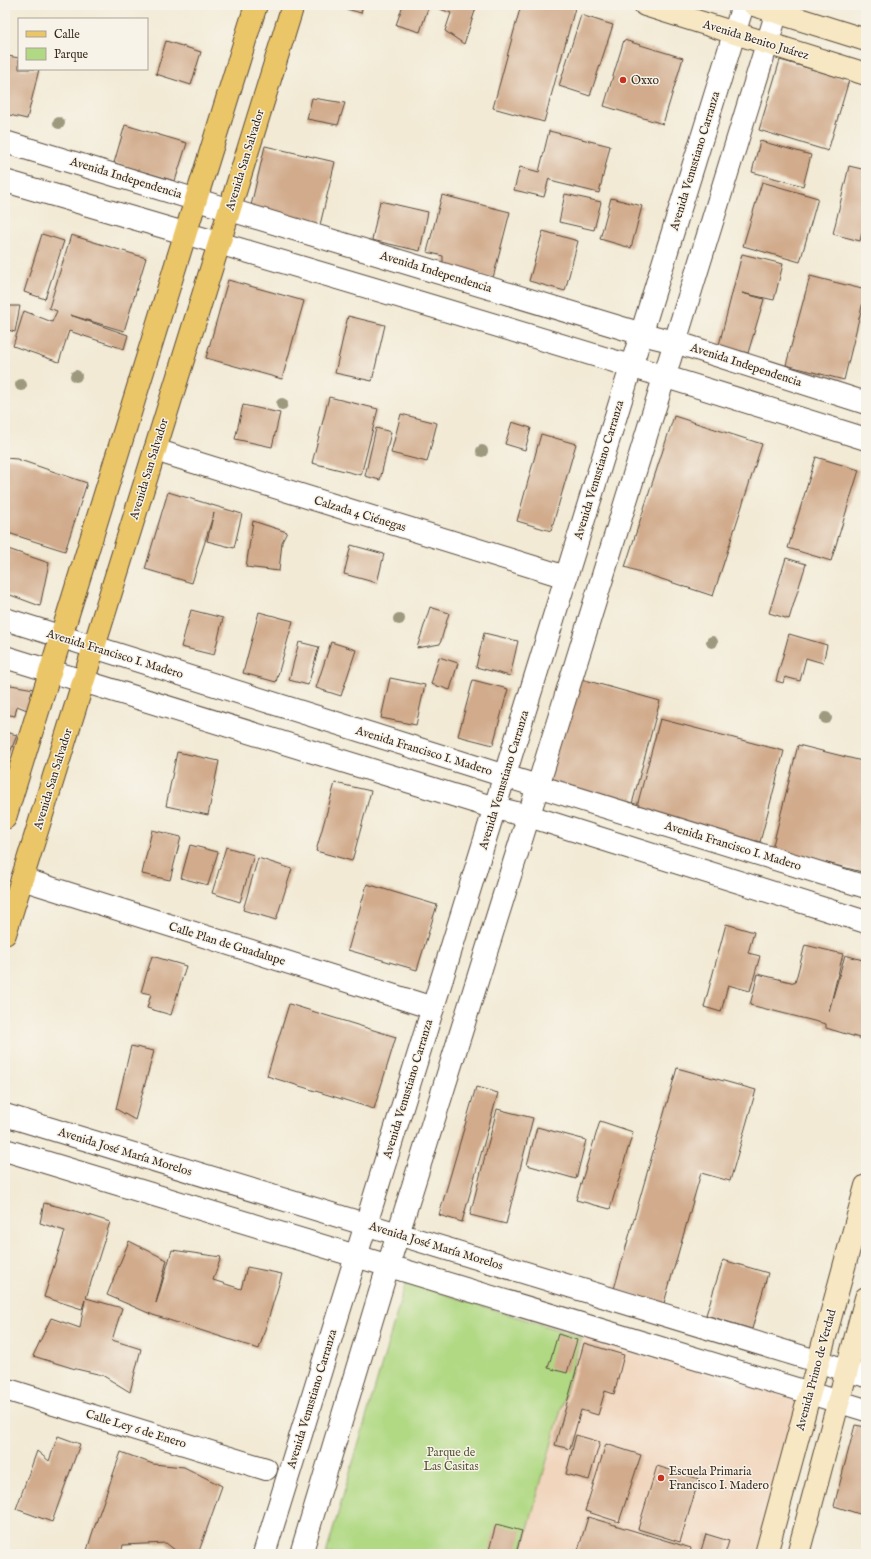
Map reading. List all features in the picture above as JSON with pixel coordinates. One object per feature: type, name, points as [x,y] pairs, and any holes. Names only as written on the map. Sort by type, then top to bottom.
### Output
[{"type":"main road","points":[[5,818],[256,5]]},
{"type":"main road","name":"Avenida San Salvador","points":[[5,934],[293,5]]},
{"type":"main road","name":"Avenida Benito Juárez","points":[[645,5],[866,74]]},
{"type":"main road","points":[[754,5],[778,9],[866,40]]},
{"type":"main road","name":"Avenida Primo de Verdad","points":[[766,1554],[866,1186]]},
{"type":"main road","points":[[798,1554],[839,1402],[856,1373],[866,1298]]},
{"type":"street","name":"Avenida Venustiano Carranza","points":[[264,1554],[743,5]]},
{"type":"street","points":[[300,1554],[778,9]]},
{"type":"street","name":"Avenida Independencia","points":[[5,142],[642,334],[675,342],[866,403]]},
{"type":"street","points":[[5,181],[186,233],[632,366],[866,439]]},
{"type":"street","name":"Calzada 4 Ciénegas","points":[[155,450],[566,577]]},
{"type":"street","name":"Avenida Francisco I. Madero","points":[[5,619],[505,776],[866,887]]},
{"type":"street","points":[[5,657],[495,808],[529,816],[866,922]]},
{"type":"street","name":"Calle Plan de Guadalupe","points":[[22,879],[433,1008]]},
{"type":"street","name":"Avenida José María Morelos","points":[[5,1115],[856,1373]]},
{"type":"street","points":[[5,1150],[866,1410]]},
{"type":"street","name":"Calle Ley 6 de Enero","points":[[5,1389],[266,1469]]},
{"type":"shaded area","name":"Escuela Primaria Francisco I. Madero","points":[[581,1337],[800,1401],[758,1554],[521,1554]]},
{"type":"green space","name":"Parque de Las Casitas","points":[[406,1282],[581,1337],[521,1554],[326,1554]]},
{"type":"building","points":[[348,5],[363,5],[361,13],[347,9]]},
{"type":"building","points":[[403,5],[429,5],[420,32],[396,25]]},
{"type":"building","points":[[429,5],[477,5],[464,44],[445,31],[451,13]]},
{"type":"building","points":[[521,5],[564,5],[575,8],[544,122],[493,108]]},
{"type":"building","points":[[581,15],[613,25],[590,96],[559,86]]},
{"type":"building","points":[[624,40],[683,58],[663,124],[604,106]]},
{"type":"building","points":[[166,41],[201,52],[191,85],[156,74]]},
{"type":"building","points":[[8,56],[18,58],[18,70],[39,70],[27,119],[5,114],[5,70]]},
{"type":"building","points":[[780,60],[849,80],[828,151],[759,130]]},
{"type":"building","points":[[312,98],[345,103],[338,125],[307,119]]},
{"type":"building","points":[[125,125],[187,143],[175,181],[114,163]]},
{"type":"building","points":[[549,131],[610,146],[599,193],[554,182],[549,178],[544,197],[514,190],[520,167],[539,172]]},
{"type":"building","points":[[760,141],[811,155],[803,186],[752,172]]},
{"type":"building","points":[[265,146],[335,162],[320,225],[250,210]]},
{"type":"building","points":[[849,166],[866,170],[866,215],[860,241],[833,234]]},
{"type":"building","points":[[762,182],[818,198],[800,262],[743,246]]},
{"type":"building","points":[[565,194],[601,202],[594,230],[559,222]]},
{"type":"building","points":[[442,195],[510,212],[493,278],[443,265],[443,256],[427,252]]},
{"type":"building","points":[[611,198],[642,206],[631,248],[600,239]]},
{"type":"building","points":[[380,201],[428,212],[420,251],[372,240]]},
{"type":"building","points":[[543,231],[578,241],[565,291],[529,281]]},
{"type":"building","points":[[42,234],[64,241],[45,299],[24,292]]},
{"type":"building","points":[[71,235],[146,258],[124,331],[70,315],[128,335],[124,349],[69,331],[59,362],[13,346],[24,311],[52,322],[57,311],[49,308]]},
{"type":"building","points":[[742,254],[783,264],[774,300],[742,293],[764,299],[748,353],[719,345]]},
{"type":"building","points":[[810,276],[866,290],[844,380],[786,365]]},
{"type":"building","points":[[228,280],[304,301],[282,379],[206,358]]},
{"type":"building","points":[[6,306],[20,306],[15,332],[5,329]]},
{"type":"building","points":[[348,316],[385,325],[372,381],[335,373]]},
{"type":"building","points":[[329,397],[378,409],[361,475],[312,463]]},
{"type":"building","points":[[243,405],[280,413],[272,447],[235,439]]},
{"type":"building","points":[[401,414],[437,423],[427,462],[391,453]]},
{"type":"building","points":[[674,416],[762,444],[713,596],[625,567]]},
{"type":"building","points":[[512,422],[531,428],[525,450],[505,444]]},
{"type":"building","points":[[376,428],[391,432],[380,480],[365,476]]},
{"type":"building","points":[[541,434],[576,444],[551,531],[517,521]]},
{"type":"building","points":[[816,457],[859,470],[831,561],[788,548]]},
{"type":"building","points":[[5,458],[17,459],[87,483],[65,551],[5,532]]},
{"type":"building","points":[[168,492],[242,514],[234,548],[207,541],[214,513],[192,583],[145,569]]},
{"type":"building","points":[[253,521],[287,532],[282,542],[279,571],[246,567]]},
{"type":"building","points":[[351,545],[384,554],[377,583],[344,574]]},
{"type":"building","points":[[5,548],[49,563],[40,606],[5,593]]},
{"type":"building","points":[[786,558],[806,564],[789,619],[769,613]]},
{"type":"building","points":[[430,607],[449,613],[440,644],[417,648]]},
{"type":"building","points":[[191,610],[223,618],[214,655],[181,647]]},
{"type":"building","points":[[259,612],[293,621],[276,682],[243,673]]},
{"type":"building","points":[[484,633],[518,641],[510,676],[476,667]]},
{"type":"building","points":[[789,634],[827,645],[823,663],[806,658],[800,681],[785,677],[783,683],[776,681]]},
{"type":"building","points":[[299,642],[319,647],[308,685],[289,680]]},
{"type":"building","points":[[331,642],[356,650],[341,696],[316,688]]},
{"type":"building","points":[[439,657],[458,663],[450,690],[431,684]]},
{"type":"building","points":[[574,677],[660,701],[632,804],[546,781]]},
{"type":"building","points":[[390,678],[425,685],[416,725],[381,718]]},
{"type":"building","points":[[473,680],[508,689],[493,745],[458,736]]},
{"type":"building","points":[[5,684],[34,689],[27,710],[17,706],[15,716],[5,714]]},
{"type":"building","points":[[660,719],[784,751],[760,842],[636,810]]},
{"type":"building","points":[[5,732],[17,735],[5,765]]},
{"type":"building","points":[[798,745],[866,762],[866,873],[772,849]]},
{"type":"building","points":[[177,752],[219,761],[208,815],[166,806]]},
{"type":"building","points":[[335,783],[371,791],[352,861],[316,851]]},
{"type":"building","points":[[152,830],[181,837],[170,880],[142,874]]},
{"type":"building","points":[[190,845],[218,852],[208,885],[181,878]]},
{"type":"building","points":[[226,847],[254,855],[240,902],[212,893]]},
{"type":"building","points":[[258,858],[292,869],[276,920],[243,910]]},
{"type":"building","points":[[367,884],[437,905],[417,970],[348,950]]},
{"type":"building","points":[[726,924],[754,932],[748,953],[760,956],[750,991],[728,985],[721,1012],[704,1007]]},
{"type":"building","points":[[805,945],[843,954],[829,1011],[845,955],[866,961],[866,1040],[826,1028],[826,1024],[750,1005],[758,974],[795,983]]},
{"type":"building","points":[[152,956],[186,966],[171,1015],[147,1008],[151,994],[141,992]]},
{"type":"building","points":[[289,1004],[396,1037],[374,1109],[267,1076]]},
{"type":"building","points":[[131,1046],[154,1051],[135,1120],[116,1109]]},
{"type":"building","points":[[677,1068],[756,1090],[730,1181],[701,1173],[664,1303],[614,1289]]},
{"type":"building","points":[[476,1087],[498,1093],[462,1222],[439,1215]]},
{"type":"building","points":[[497,1109],[533,1118],[506,1224],[470,1215]]},
{"type":"building","points":[[600,1121],[633,1132],[610,1209],[576,1200]]},
{"type":"building","points":[[537,1127],[586,1140],[576,1179],[527,1165]]},
{"type":"building","points":[[44,1203],[110,1222],[86,1298],[122,1308],[112,1340],[141,1349],[130,1392],[102,1375],[72,1368],[33,1356],[51,1318],[80,1328],[85,1300],[82,1309],[44,1297],[65,1231],[40,1223]]},
{"type":"building","points":[[129,1241],[167,1260],[156,1303],[172,1250],[221,1257],[213,1280],[241,1289],[247,1267],[282,1274],[259,1349],[153,1315],[107,1295]]},
{"type":"building","points":[[723,1260],[768,1273],[752,1329],[706,1315]]},
{"type":"building","points":[[558,1334],[577,1340],[567,1373],[548,1368]]},
{"type":"building","points":[[584,1343],[624,1355],[614,1394],[605,1391],[598,1415],[581,1410],[570,1449],[555,1445]]},
{"type":"building","points":[[855,1425],[866,1427],[866,1516],[834,1506]]},
{"type":"building","points":[[576,1435],[600,1442],[589,1480],[566,1474]]},
{"type":"building","points":[[58,1436],[80,1444],[52,1522],[16,1509],[37,1451],[49,1461]]},
{"type":"building","points":[[606,1444],[641,1455],[619,1522],[585,1511]]},
{"type":"building","points":[[121,1452],[153,1464],[184,1467],[222,1486],[198,1554],[180,1554],[166,1543],[123,1545],[121,1554],[86,1554]]},
{"type":"building","points":[[657,1466],[699,1479],[680,1542],[638,1529]]},
{"type":"building","points":[[588,1517],[691,1548],[690,1554],[577,1554]]},
{"type":"building","points":[[496,1524],[522,1531],[516,1554],[488,1554]]},
{"type":"building","points":[[706,1534],[729,1541],[725,1554],[700,1554]]},
{"type":"place","name":"Oxxo","points":[[623,80]]},
{"type":"place","name":"Escuela Primaria Francisco I. Madero","points":[[661,1478]]}]
